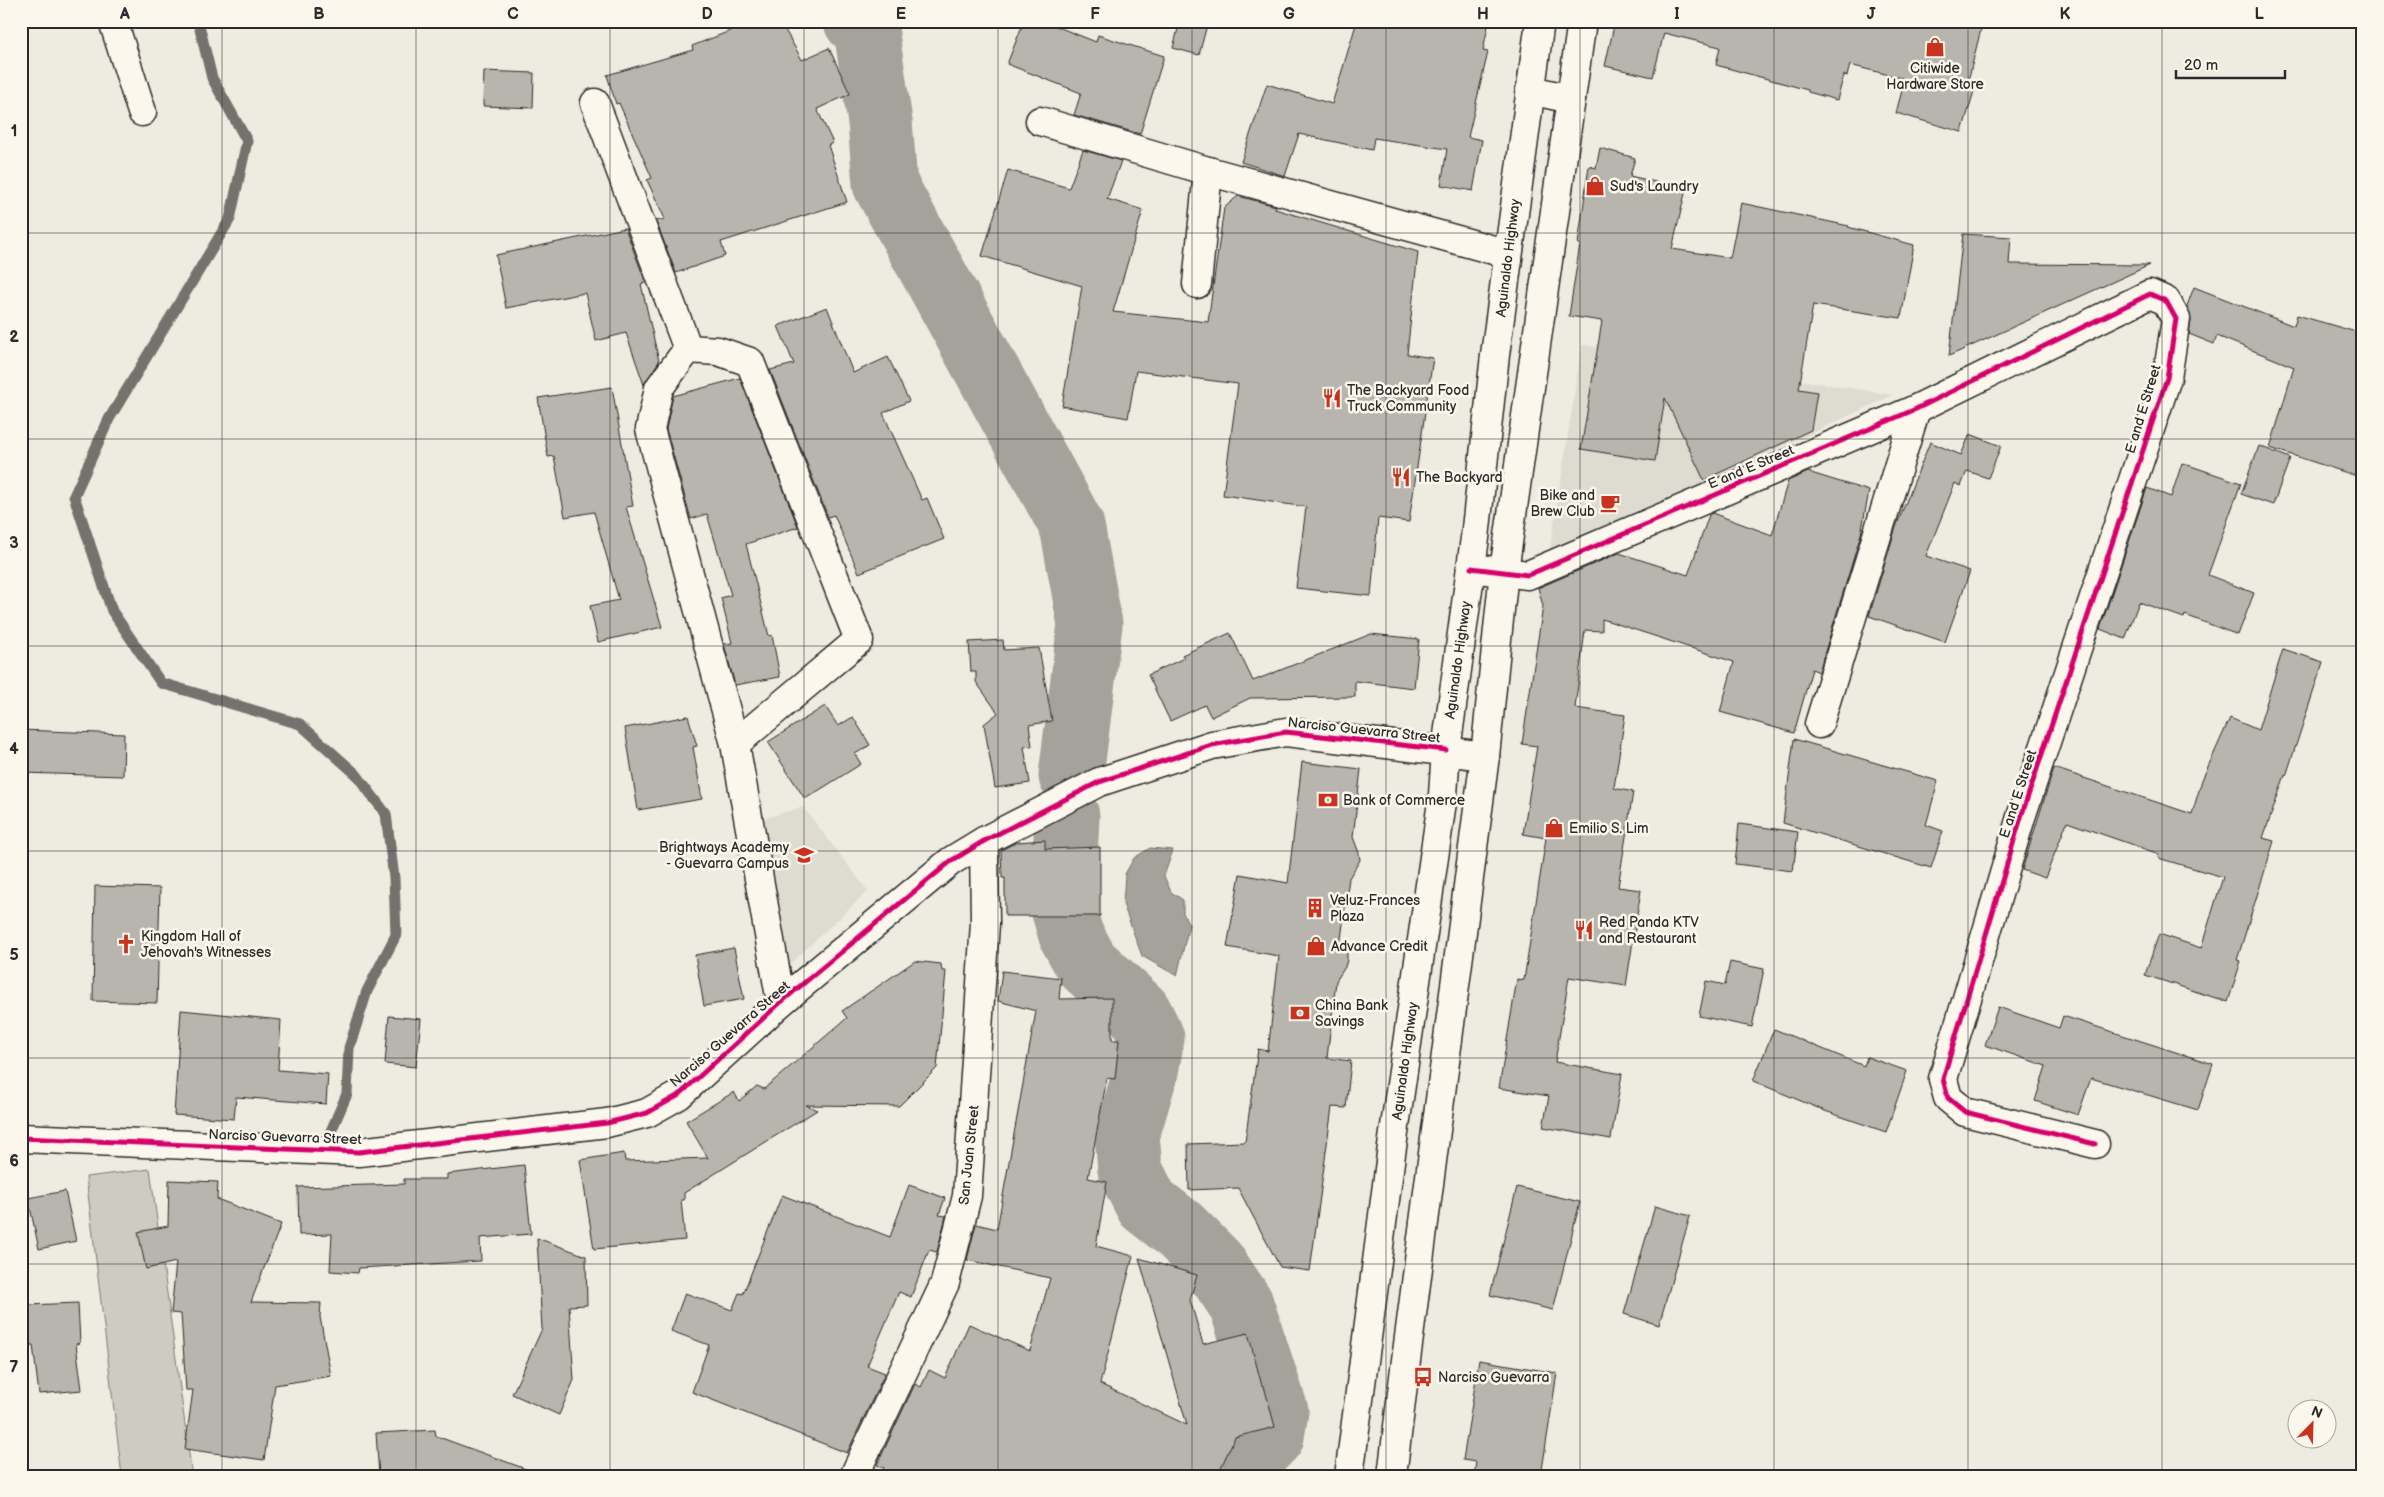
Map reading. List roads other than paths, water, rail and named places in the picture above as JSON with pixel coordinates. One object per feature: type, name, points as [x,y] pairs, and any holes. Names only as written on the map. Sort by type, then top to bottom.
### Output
[{"type":"main road","points":[[113,21],[142,112]]},
{"type":"main road","name":"Aguinaldo Highway","points":[[1349,1476],[1391,1154],[1443,795],[1446,750],[1471,568],[1508,254],[1540,21]]},
{"type":"main road","points":[[1392,1476],[1485,756],[1504,571],[1582,21]]},
{"type":"main road","points":[[1530,90],[1572,99]]},
{"type":"main road","points":[[595,103],[688,349]]},
{"type":"main road","points":[[1040,121],[1208,171],[1508,254]]},
{"type":"main road","points":[[1197,284],[1208,171]]},
{"type":"main road","name":"E and E Street","points":[[1471,568],[1528,575],[1916,409],[2150,294],[2166,301],[2176,319],[2167,378],[2021,818],[1943,1079],[1948,1098],[1965,1112],[2095,1144]]},
{"type":"main road","points":[[688,349],[718,351],[750,362],[859,640],[735,744]]},
{"type":"main road","points":[[688,349],[659,388],[650,429],[735,744],[781,1002]]},
{"type":"main road","points":[[1819,724],[1916,409]]},
{"type":"main road","name":"Narciso Guevarra Street","points":[[21,1138],[359,1152],[606,1123],[647,1113],[679,1095],[781,1002],[951,862],[984,841],[1099,782],[1212,745],[1243,738],[1286,732],[1485,756]]},
{"type":"main road","name":"San Juan Street","points":[[854,1476],[945,1283],[967,1196],[986,923],[984,841]]},
{"type":"waterway","points":[[198,21],[212,78],[247,141],[230,219],[109,419],[74,496],[112,611],[161,683],[300,724],[356,774],[386,814],[394,878],[396,935],[367,991],[349,1048],[347,1094],[328,1138]]},
{"type":"waterway","points":[[856,21],[866,29],[880,122],[885,184],[1072,526],[1090,624],[1071,776]]},
{"type":"waterway","points":[[1070,781],[1071,776]]},
{"type":"waterway","points":[[1067,816],[1063,908],[1071,935],[1087,964],[1139,1012],[1152,1038],[1146,1071],[1127,1135],[1130,1170],[1147,1204],[1179,1229],[1214,1264],[1241,1304],[1276,1411],[1272,1436],[1233,1476]]},
{"type":"place","name":"Citiwide Hardware Store","points":[[1935,47]]},
{"type":"place","name":"Sud's Laundry","points":[[1595,186]]},
{"type":"place","name":"The Backyard Food Truck Community","points":[[1332,398]]},
{"type":"place","name":"The Backyard","points":[[1401,477]]},
{"type":"place","name":"Bike and Brew Club","points":[[1610,503]]},
{"type":"place","name":"Bank of Commerce","points":[[1328,800]]},
{"type":"place","name":"Emilio S. Lim","points":[[1554,828]]},
{"type":"place","name":"Brightways Academy - Guevarra Campus","points":[[804,855]]},
{"type":"place","name":"Veluz-Frances Plaza","points":[[1315,908]]},
{"type":"place","name":"Red Panda KTV and Restaurant","points":[[1584,930]]},
{"type":"place","name":"Kingdom Hall of Jehovah's Witnesses","points":[[126,944]]},
{"type":"place","name":"Advance Credit","points":[[1316,946]]},
{"type":"place","name":"China Bank Savings","points":[[1300,1013]]},
{"type":"place","name":"Narciso Guevarra","points":[[1423,1377]]}]
